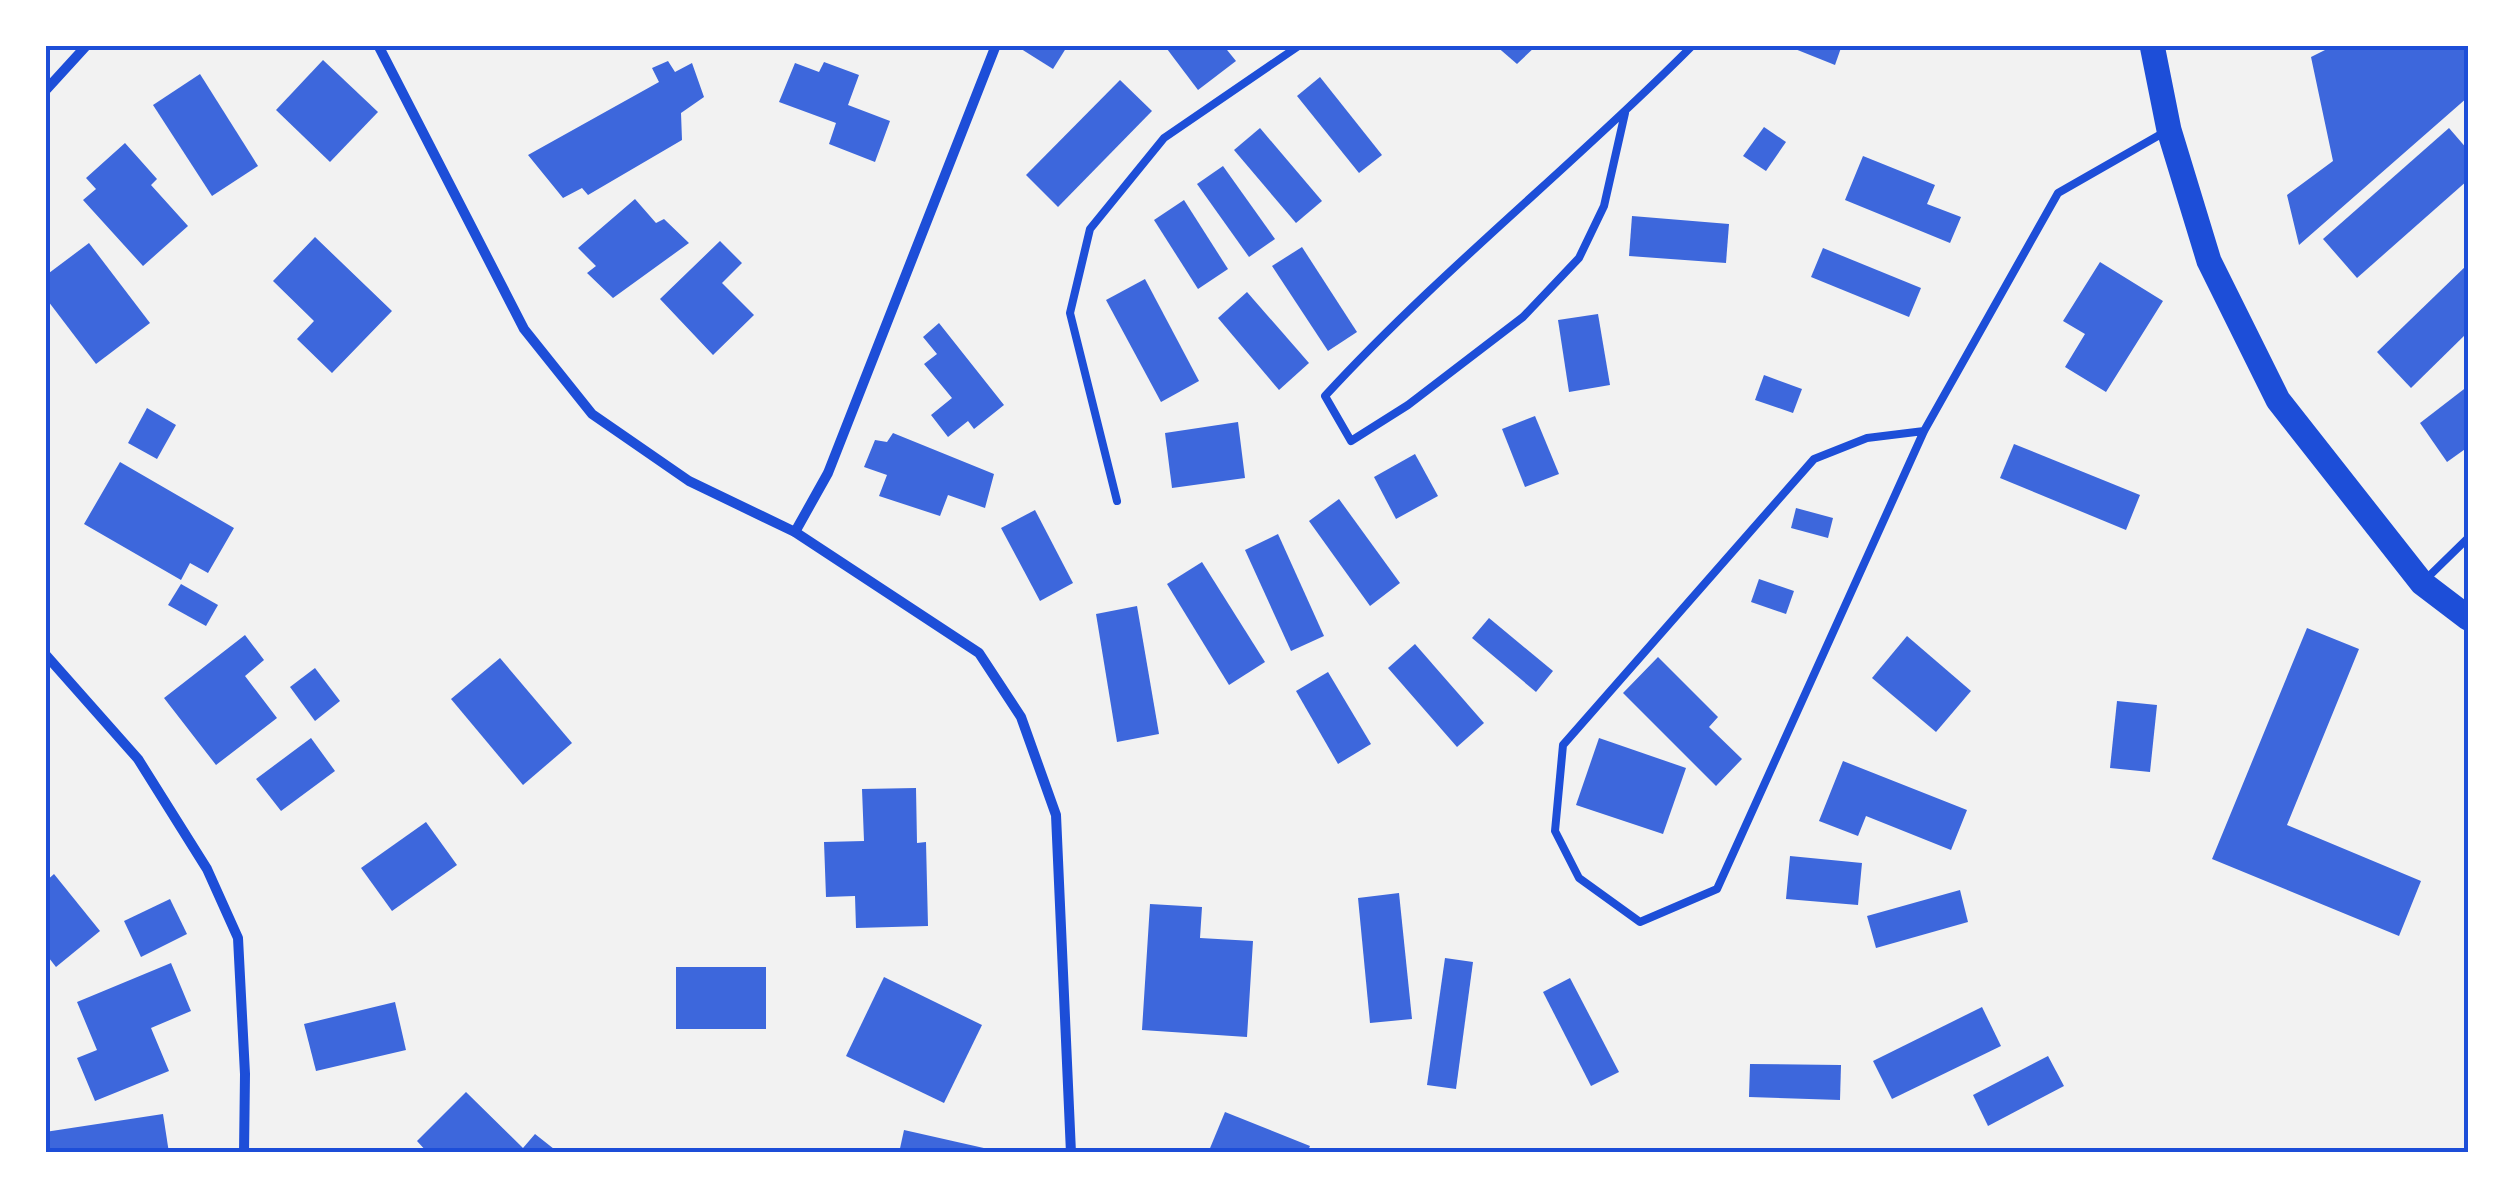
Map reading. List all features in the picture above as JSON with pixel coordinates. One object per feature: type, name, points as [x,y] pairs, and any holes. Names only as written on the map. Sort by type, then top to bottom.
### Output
[{"type":"main road","points":[[2152,45],[2169,130],[2209,260],[2278,400],[2422,583],[2468,618]]},
{"type":"street","points":[[45,91],[87,45]]},
{"type":"street","points":[[378,45],[524,328],[592,414],[689,481],[795,532],[979,652],[1021,717],[1056,814],[1071,1153]]},
{"type":"street","points":[[795,532],[828,473],[996,45]]},
{"type":"street","points":[[45,654],[138,759],[206,869],[238,938],[245,1074],[244,1153]]},
{"type":"lane","points":[[1117,500],[1070,313],[1090,229],[1164,138],[1300,45]]},
{"type":"lane","points":[[1626,114],[1604,206],[1578,258],[1523,317],[1408,405],[1351,440],[1325,396],[1389,326],[1626,114],[1694,45]]},
{"type":"lane","points":[[1924,432],[1867,438],[1814,458],[1563,746],[1555,831],[1579,878],[1640,922],[1718,889],[1924,432],[2058,193],[2169,130]]},
{"type":"lane","points":[[2422,583],[2468,538]]},
{"type":"building","points":[[1015,45],[1068,45],[1053,69]]},
{"type":"building","points":[[1164,45],[1223,45],[1236,61],[1198,90]]},
{"type":"building","points":[[1495,45],[1537,45],[1517,64]]},
{"type":"building","points":[[1785,45],[1842,45],[1835,65]]},
{"type":"building","points":[[2335,45],[2468,45],[2468,97],[2299,245],[2287,195],[2333,161],[2311,57]]},
{"type":"building","points":[[323,60],[378,112],[330,162],[276,110]]},
{"type":"building","points":[[668,61],[675,72],[692,63],[704,97],[681,113],[682,140],[588,195],[582,188],[563,198],[528,155],[659,82],[652,68]]},
{"type":"building","points":[[824,62],[859,75],[848,105],[890,121],[875,162],[829,144],[836,123],[779,102],[795,63],[819,72]]},
{"type":"building","points":[[200,74],[258,166],[212,196],[153,105]]},
{"type":"building","points":[[1320,77],[1382,155],[1359,173],[1297,96]]},
{"type":"building","points":[[1120,80],[1152,111],[1058,207],[1026,175]]},
{"type":"building","points":[[1764,127],[1786,142],[1766,171],[1743,156]]},
{"type":"building","points":[[1260,128],[1322,201],[1296,223],[1234,150]]},
{"type":"building","points":[[2449,128],[2468,150],[2468,180],[2357,278],[2323,239]]},
{"type":"building","points":[[125,143],[157,179],[151,185],[188,226],[143,266],[83,200],[96,189],[86,178]]},
{"type":"building","points":[[1863,156],[1935,185],[1927,204],[1961,217],[1950,243],[1845,200]]},
{"type":"building","points":[[1223,166],[1275,239],[1249,257],[1197,184]]},
{"type":"building","points":[[635,199],[656,223],[664,219],[689,243],[613,298],[587,273],[596,266],[578,248]]},
{"type":"building","points":[[1184,200],[1228,269],[1198,289],[1154,220]]},
{"type":"building","points":[[1632,216],[1729,224],[1726,263],[1629,256]]},
{"type":"building","points":[[315,237],[392,311],[332,373],[297,339],[314,321],[273,281]]},
{"type":"building","points":[[720,241],[742,263],[722,283],[754,315],[713,355],[660,299]]},
{"type":"building","points":[[89,243],[150,323],[96,364],[45,297],[45,276]]},
{"type":"building","points":[[1302,247],[1357,332],[1328,351],[1272,266]]},
{"type":"building","points":[[1823,248],[1921,288],[1909,317],[1811,277]]},
{"type":"building","points":[[2100,262],[2163,301],[2106,392],[2065,367],[2085,334],[2063,321]]},
{"type":"building","points":[[2468,264],[2468,332],[2411,388],[2377,352]]},
{"type":"building","points":[[1145,279],[1199,381],[1161,402],[1106,300]]},
{"type":"building","points":[[1247,292],[1309,363],[1279,390],[1218,318]]},
{"type":"building","points":[[1598,314],[1610,385],[1569,392],[1558,320]]},
{"type":"building","points":[[939,323],[1004,405],[974,429],[968,421],[948,437],[931,415],[952,398],[924,364],[937,354],[923,337]]},
{"type":"building","points":[[1764,375],[1802,389],[1793,413],[1755,400]]},
{"type":"building","points":[[2468,386],[2468,447],[2447,462],[2420,423]]},
{"type":"building","points":[[147,408],[176,425],[157,459],[128,443]]},
{"type":"building","points":[[1535,416],[1559,474],[1525,487],[1502,429]]},
{"type":"building","points":[[1238,422],[1245,478],[1172,488],[1165,433]]},
{"type":"building","points":[[893,433],[994,474],[985,508],[948,495],[940,516],[879,496],[887,475],[864,467],[875,440],[887,442]]},
{"type":"building","points":[[2014,444],[2140,495],[2126,530],[2000,478]]},
{"type":"building","points":[[1415,454],[1438,496],[1396,519],[1374,477]]},
{"type":"building","points":[[120,462],[234,528],[208,573],[190,563],[181,580],[84,524]]},
{"type":"building","points":[[1339,499],[1400,583],[1370,606],[1309,521]]},
{"type":"building","points":[[1796,508],[1833,518],[1828,538],[1791,528]]},
{"type":"building","points":[[1035,510],[1073,583],[1040,601],[1001,528]]},
{"type":"building","points":[[1278,534],[1324,636],[1291,651],[1245,550]]},
{"type":"building","points":[[1202,562],[1265,662],[1229,685],[1167,584]]},
{"type":"building","points":[[1759,579],[1794,591],[1786,614],[1751,602]]},
{"type":"building","points":[[181,584],[218,605],[206,626],[168,605]]},
{"type":"building","points":[[1137,606],[1159,734],[1117,742],[1096,614]]},
{"type":"building","points":[[1489,618],[1553,671],[1536,692],[1472,638]]},
{"type":"building","points":[[2307,628],[2359,649],[2287,825],[2421,881],[2399,936],[2212,859]]},
{"type":"building","points":[[245,635],[264,660],[245,676],[277,718],[216,765],[164,698]]},
{"type":"building","points":[[1907,636],[1971,691],[1936,732],[1872,678]]},
{"type":"building","points":[[1415,644],[1484,723],[1457,747],[1388,668]]},
{"type":"building","points":[[1658,657],[1718,717],[1709,727],[1742,759],[1716,786],[1623,693]]},
{"type":"building","points":[[500,658],[572,743],[523,785],[451,699]]},
{"type":"building","points":[[315,668],[340,701],[315,721],[290,687]]},
{"type":"building","points":[[1328,672],[1371,744],[1338,764],[1296,691]]},
{"type":"building","points":[[2117,701],[2157,705],[2150,772],[2110,768]]},
{"type":"building","points":[[311,738],[335,771],[281,811],[256,779]]},
{"type":"building","points":[[1599,738],[1686,768],[1663,834],[1576,805]]},
{"type":"building","points":[[1843,761],[1967,810],[1951,850],[1866,816],[1858,836],[1819,821]]},
{"type":"building","points":[[916,788],[917,843],[926,842],[928,926],[856,928],[855,896],[826,897],[824,842],[864,841],[862,789]]},
{"type":"building","points":[[426,822],[457,865],[392,911],[361,868]]},
{"type":"building","points":[[1790,856],[1862,863],[1858,905],[1786,899]]},
{"type":"building","points":[[54,874],[100,931],[56,967],[45,953],[45,882]]},
{"type":"building","points":[[1960,890],[1968,922],[1876,948],[1867,916]]},
{"type":"building","points":[[1399,893],[1412,1019],[1370,1023],[1358,898]]},
{"type":"building","points":[[170,899],[187,934],[141,957],[124,921]]},
{"type":"building","points":[[1150,904],[1202,907],[1200,938],[1253,941],[1247,1037],[1142,1030]]},
{"type":"building","points":[[1445,958],[1473,962],[1456,1089],[1427,1085]]},
{"type":"building","points":[[171,963],[191,1011],[151,1028],[169,1071],[95,1101],[77,1058],[97,1050],[77,1002]]},
{"type":"building","points":[[676,967],[766,967],[766,1029],[676,1029]]},
{"type":"building","points":[[884,977],[982,1025],[944,1103],[846,1056]]},
{"type":"building","points":[[1570,978],[1619,1072],[1591,1086],[1543,992]]},
{"type":"building","points":[[395,1002],[406,1050],[316,1071],[304,1024]]},
{"type":"building","points":[[1982,1007],[2001,1046],[1892,1099],[1873,1061]]},
{"type":"building","points":[[2048,1056],[2064,1086],[1988,1126],[1973,1095]]},
{"type":"building","points":[[1750,1064],[1841,1065],[1840,1100],[1749,1097]]},
{"type":"building","points":[[466,1092],[523,1148],[535,1134],[554,1149],[552,1153],[428,1153],[417,1141]]},
{"type":"building","points":[[1225,1112],[1310,1146],[1307,1153],[1208,1153]]},
{"type":"building","points":[[163,1114],[169,1153],[47,1153],[45,1132]]},
{"type":"building","points":[[904,1130],[997,1151],[997,1153],[899,1153]]}]
